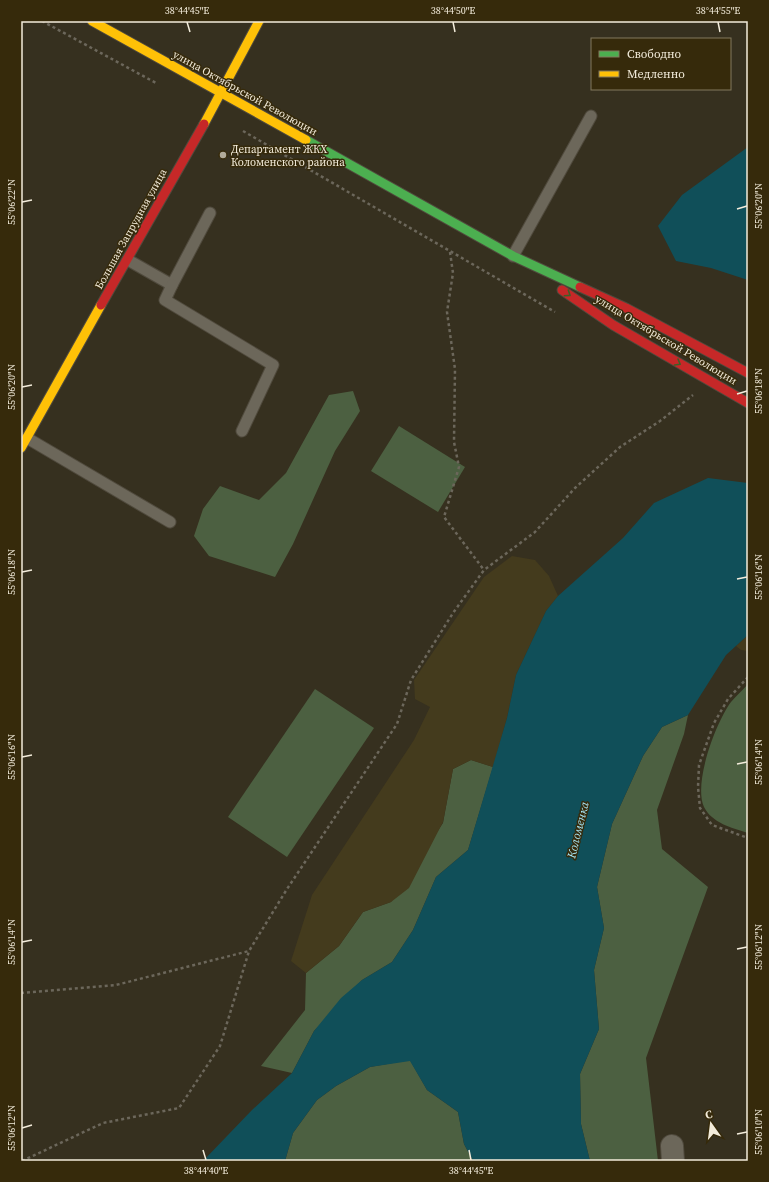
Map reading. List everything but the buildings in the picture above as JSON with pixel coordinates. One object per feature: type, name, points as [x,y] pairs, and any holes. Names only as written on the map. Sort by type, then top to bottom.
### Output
[{"type":"main road","name":"улица Октябрьской Революции","points":[[92,21],[513,256],[626,308],[748,373]]},
{"type":"main road","name":"Большая Запрудная улица","points":[[21,448],[128,260],[221,93],[259,21]]},
{"type":"main road","name":"улица Октябрьской Революции","points":[[513,256],[613,325],[748,403]]},
{"type":"lane","points":[[513,256],[591,116]]},
{"type":"lane","points":[[210,213],[165,300],[273,365],[242,431]]},
{"type":"lane","points":[[128,260],[172,285]]},
{"type":"lane","points":[[27,438],[170,522]]},
{"type":"path","points":[[42,21],[161,86]]},
{"type":"path","points":[[238,128],[559,315]]},
{"type":"path","points":[[450,252],[454,273],[447,312],[456,370],[454,442],[459,467],[444,517],[484,570]]},
{"type":"path","points":[[22,1161],[103,1123],[179,1108],[220,1046],[249,951],[287,889],[397,724],[411,680],[453,613],[484,570],[535,532],[575,488],[620,447],[660,420],[695,393]]},
{"type":"path","points":[[748,677],[728,699],[714,723],[699,765],[698,788],[700,808],[712,825],[748,838]]},
{"type":"path","points":[[21,993],[116,985],[249,951]]},
{"type":"green space","points":[[353,391],[360,411],[335,451],[293,544],[275,577],[209,556],[194,536],[203,509],[220,486],[259,500],[286,473],[329,395]]},
{"type":"green space","points":[[399,426],[465,467],[438,512],[371,471]]},
{"type":"green space","points":[[748,684],[748,833],[717,821],[708,813],[704,807],[701,796],[701,783],[708,753],[719,723],[731,702]]},
{"type":"green space","points":[[315,689],[374,728],[287,857],[228,817]]},
{"type":"green space","points":[[688,715],[684,734],[657,810],[662,849],[708,887],[646,1058],[658,1161],[590,1161],[581,1124],[580,1074],[599,1029],[594,970],[604,928],[597,887],[612,824],[643,756],[662,727]]},
{"type":"green space","points":[[471,760],[493,767],[468,850],[436,877],[413,930],[392,962],[362,980],[314,1031],[292,1073],[261,1066],[305,1010],[306,973],[339,946],[363,912],[391,902],[443,823],[453,769]]},
{"type":"green space","points":[[410,1060],[427,1090],[458,1112],[464,1144],[473,1161],[285,1161],[293,1133],[317,1100],[336,1086],[370,1067]]},
{"type":"sand","points":[[512,556],[535,560],[549,576],[558,596],[546,611],[516,675],[507,718],[493,767],[471,760],[453,769],[443,822],[409,888],[391,902],[363,912],[339,946],[306,973],[291,961],[312,895],[414,740],[430,707],[415,699],[414,680],[484,577]]},
{"type":"sand","points":[[748,635],[748,651],[741,650],[736,646]]},
{"type":"water","points":[[748,147],[748,280],[711,268],[676,261],[658,226],[682,195]]},
{"type":"water","name":"Коломенка","points":[[708,478],[748,483],[748,635],[726,655],[688,715],[662,727],[643,756],[612,824],[597,887],[604,928],[594,970],[599,1029],[580,1074],[581,1124],[590,1161],[473,1161],[464,1144],[458,1112],[427,1090],[410,1061],[370,1067],[336,1086],[317,1100],[293,1133],[285,1161],[203,1161],[252,1110],[292,1073],[314,1031],[341,998],[362,980],[392,962],[413,930],[436,877],[468,850],[507,718],[516,675],[546,611],[558,596],[623,538],[654,503]]},
{"type":"traffic: fast","points":[[306,140],[513,256],[580,287]]},
{"type":"traffic: slow","points":[[92,21],[306,140]]},
{"type":"traffic: slow","points":[[204,124],[259,21]]},
{"type":"traffic: slow","points":[[21,448],[101,305]]},
{"type":"traffic: jam","points":[[101,305],[204,124]]},
{"type":"traffic: jam","points":[[580,287],[626,308],[748,373]]},
{"type":"traffic: jam","points":[[562,290],[613,325],[748,403]]},
{"type":"place","name":"Департамент ЖКХ Коломенского района","points":[[223,155]]}]
